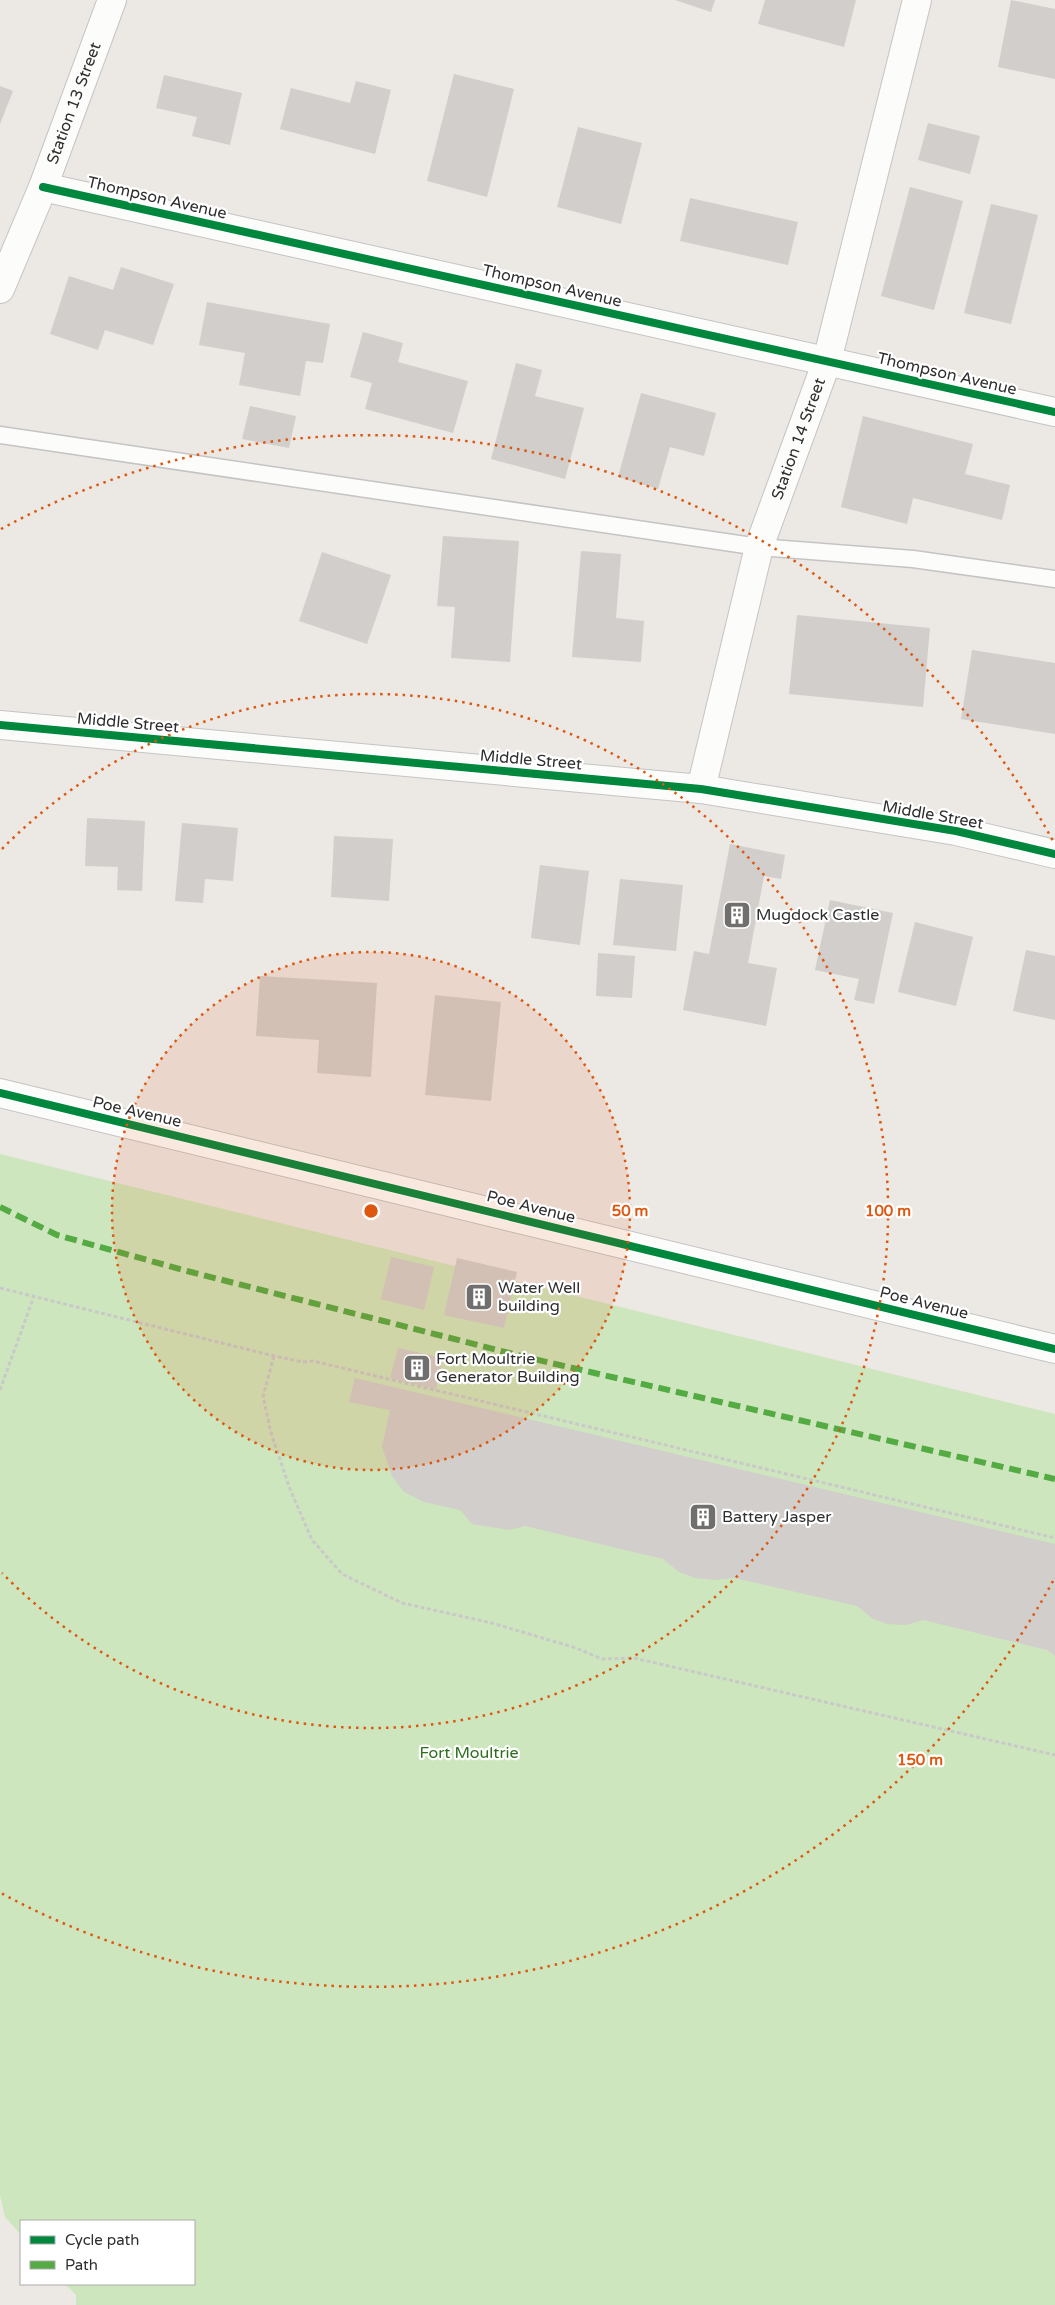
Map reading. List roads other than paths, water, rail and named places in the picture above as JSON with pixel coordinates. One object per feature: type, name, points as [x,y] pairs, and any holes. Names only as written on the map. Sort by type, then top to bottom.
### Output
[{"type":"street","name":"Station 13 Street","points":[[0,289],[43,187],[112,0]]},
{"type":"street","name":"Station 14 Street","points":[[701,789],[759,546],[826,361],[917,0]]},
{"type":"street","name":"Thompson Avenue","points":[[43,187],[1055,412]]},
{"type":"street","name":"Middle Street","points":[[0,725],[701,789],[956,831],[1055,854]]},
{"type":"street","name":"Poe Avenue","points":[[0,1093],[1055,1349]]},
{"type":"lane","points":[[0,435],[759,546],[913,559],[1055,579]]},
{"type":"place","name":"Mugdock Castle","points":[[737,915]]},
{"type":"place","name":"Water Well building","points":[[479,1297]]},
{"type":"place","name":"Fort Moultrie Generator Building","points":[[417,1368]]},
{"type":"place","name":"Battery Jasper","points":[[703,1517]]},
{"type":"park label","name":"Fort Moultrie","points":[[469,1753]]}]
